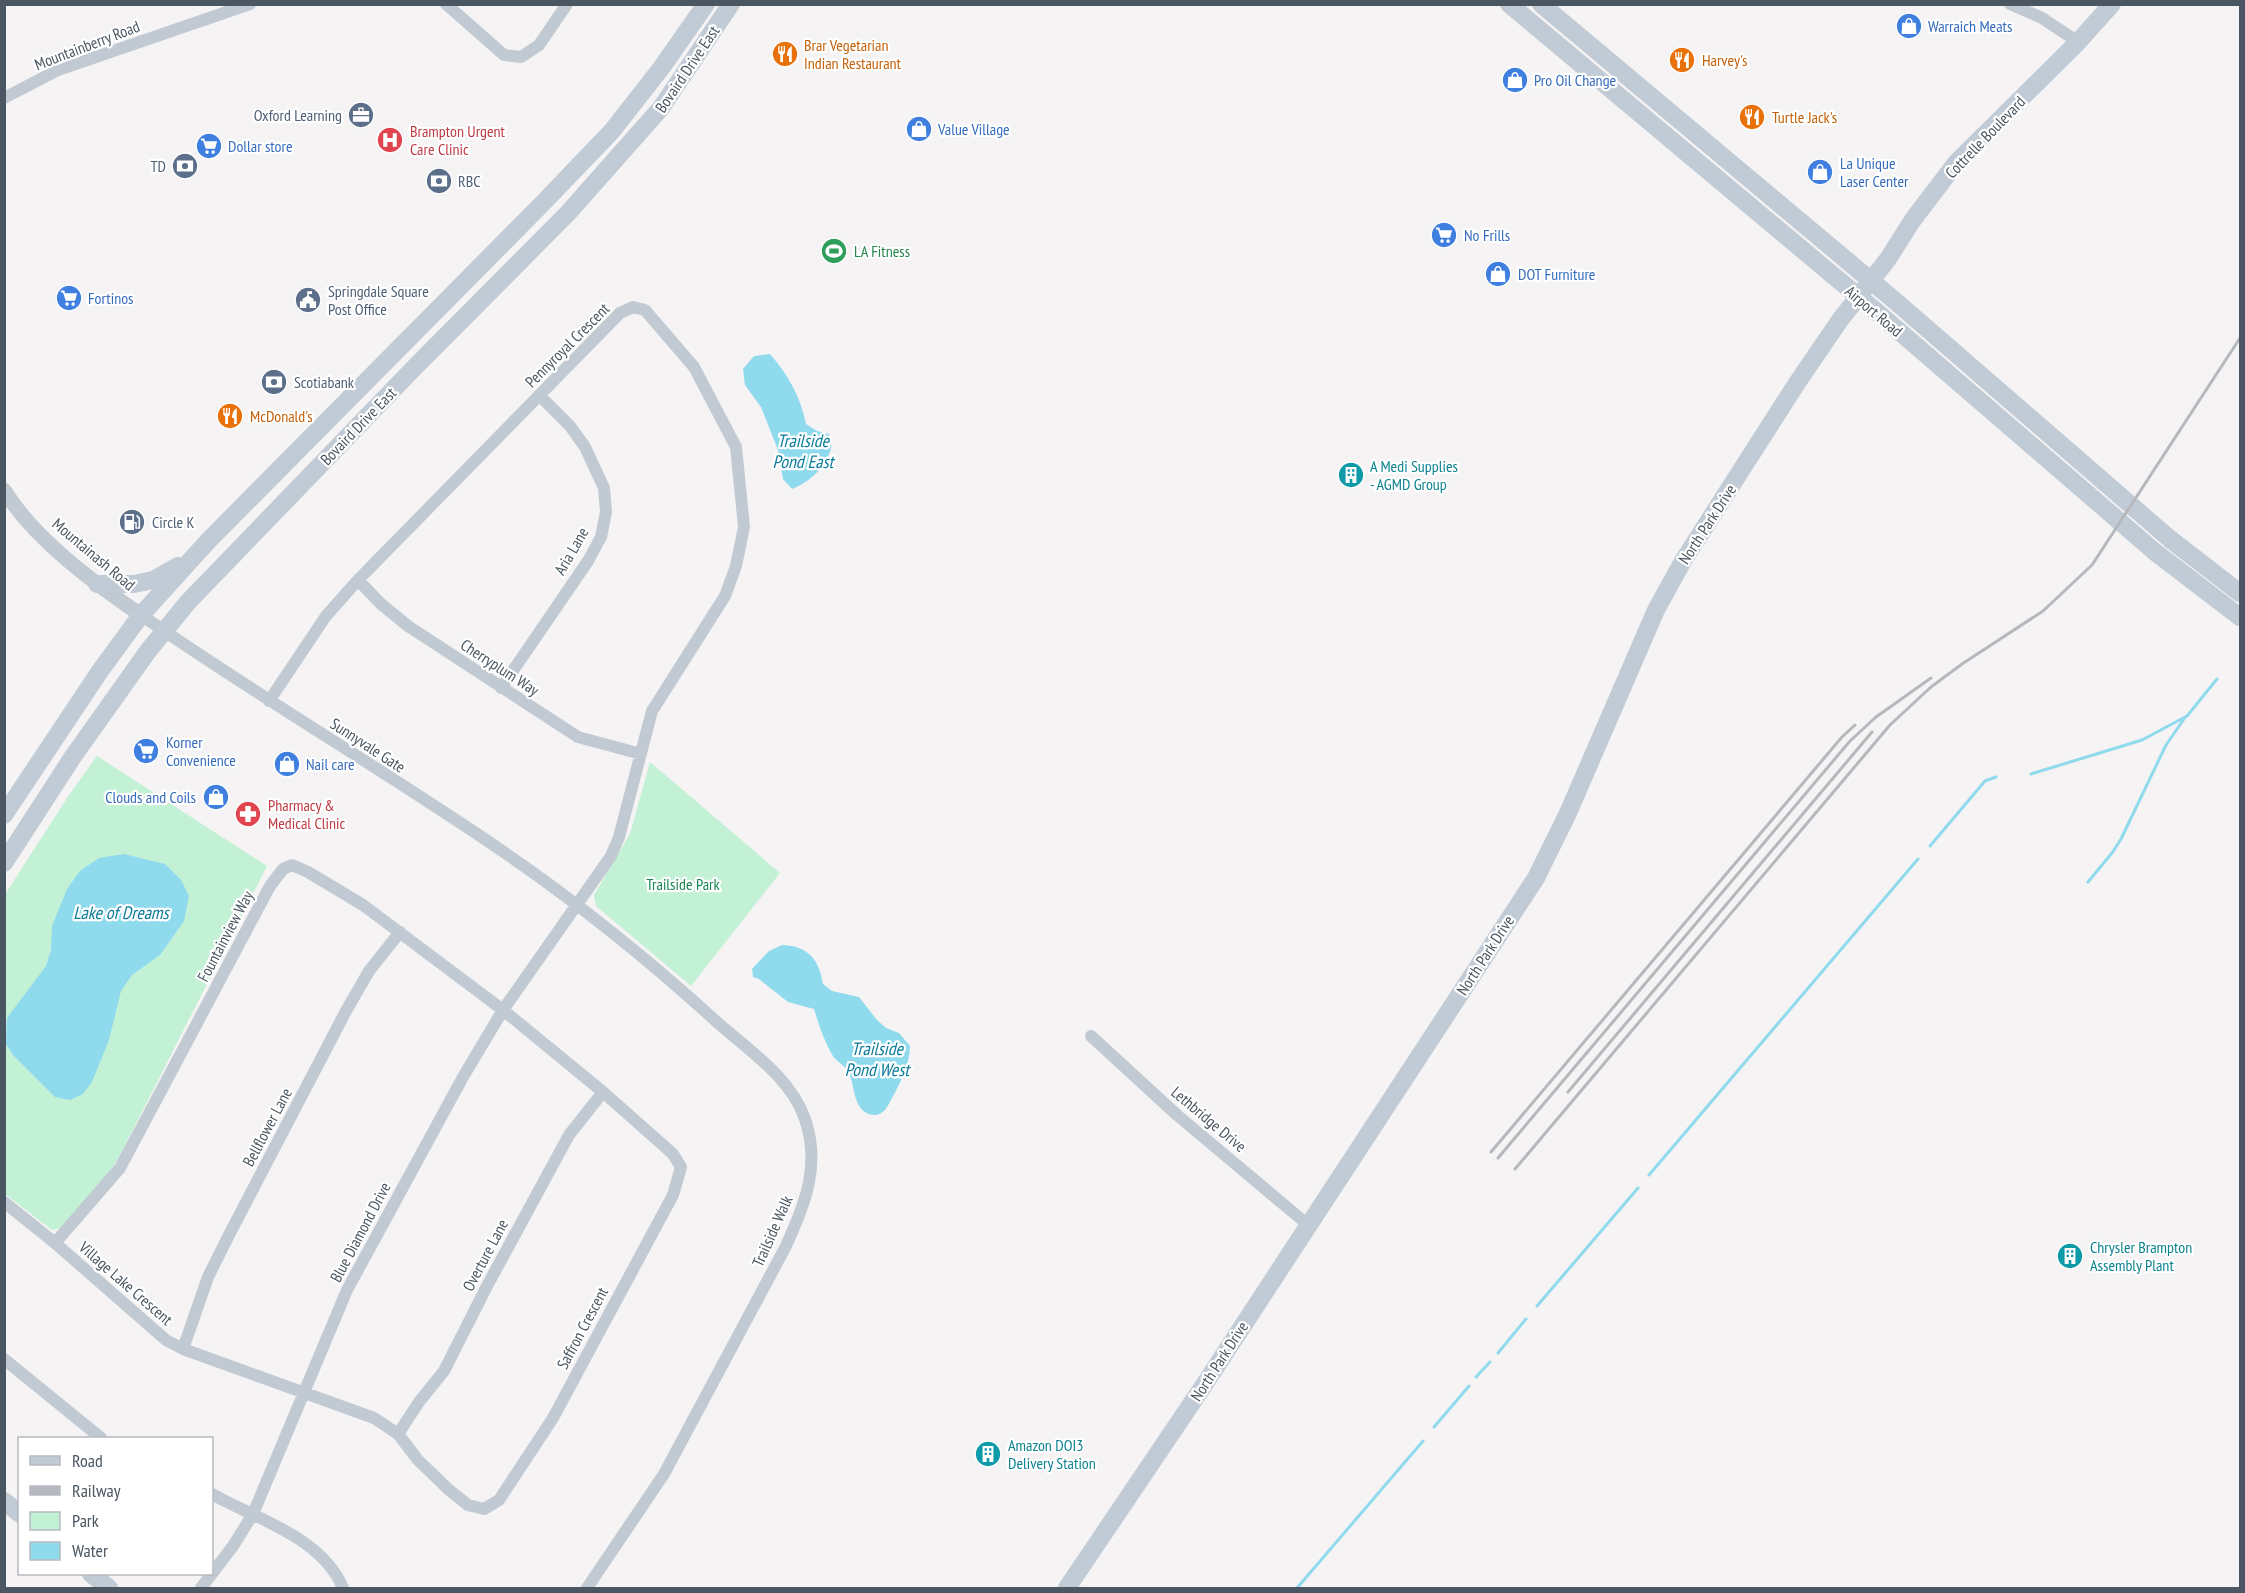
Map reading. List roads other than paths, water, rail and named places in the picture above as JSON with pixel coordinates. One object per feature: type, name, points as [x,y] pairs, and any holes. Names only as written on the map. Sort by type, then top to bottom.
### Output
[{"type":"main road","name":"Bovaird Drive East","points":[[4,815],[141,615],[193,557],[541,205],[612,130],[662,68],[706,4]]},
{"type":"main road","name":"Bovaird Drive East","points":[[4,863],[72,759],[164,631],[188,602],[550,232],[645,129],[731,4]]},
{"type":"main road","name":"Airport Road","points":[[1509,4],[1858,297],[2155,552],[2241,617]]},
{"type":"main road","name":"Airport Road","points":[[1541,4],[1871,281],[2154,525],[2241,593]]},
{"type":"main road","name":"Cottrelle Boulevard","points":[[1858,297],[1956,163],[2078,42],[2112,4]]},
{"type":"main road","points":[[541,205],[547,217],[550,232]]},
{"type":"main road","name":"North Park Drive","points":[[1067,1588],[1208,1379],[1307,1224],[1536,878],[1568,813],[1656,610],[1683,561],[1797,383],[1858,297]]},
{"type":"main road","points":[[97,584],[134,584],[153,580],[193,557]]},
{"type":"main road","points":[[4,1501],[18,1512]]},
{"type":"main road","points":[[92,1575],[109,1588]]},
{"type":"street","name":"Mountainberry Road","points":[[4,98],[58,70],[250,4]]},
{"type":"street","points":[[446,4],[504,55],[522,57],[539,45],[567,4]]},
{"type":"street","points":[[2010,4],[2042,18],[2078,42]]},
{"type":"street","name":"Pennyroyal Crescent","points":[[269,701],[326,616],[358,580],[620,313],[633,307],[645,310],[694,367],[736,447],[744,527],[736,566],[725,596],[652,711],[615,847],[576,906]]},
{"type":"street","name":"Aria Lane","points":[[501,688],[588,561],[601,537],[606,512],[604,488],[585,447],[570,426],[539,396]]},
{"type":"street","name":"Mountainash Road","points":[[4,490],[53,547],[97,584],[141,615]]},
{"type":"street","name":"Cherryplum Way","points":[[358,580],[381,604],[408,626],[578,737],[641,754]]},
{"type":"street","name":"Sunnyvale Gate","points":[[141,615],[269,701],[493,845],[576,906]]},
{"type":"street","name":"Fountainview Way","points":[[55,1243],[120,1168],[270,886],[283,869],[291,865],[308,872],[363,905],[503,1010]]},
{"type":"street","name":"Blue Diamond Drive","points":[[213,1572],[253,1514],[347,1290],[462,1077],[503,1010],[576,906]]},
{"type":"street","name":"Trailside Walk","points":[[576,906],[622,940],[788,1085],[805,1118],[812,1156],[812,1173],[803,1207],[786,1246],[664,1474],[587,1588]]},
{"type":"street","name":"Bellflower Lane","points":[[183,1349],[208,1277],[230,1233],[346,1011],[369,971],[400,932]]},
{"type":"street","name":"Saffron Crescent","points":[[305,1393],[374,1418],[398,1434],[418,1460],[448,1490],[468,1505],[484,1509],[499,1500],[553,1418],[673,1195],[681,1167],[673,1154],[603,1092],[503,1010]]},
{"type":"street","name":"Lethbridge Drive","points":[[1091,1036],[1177,1115],[1307,1224]]},
{"type":"street","name":"Overture Lane","points":[[398,1434],[419,1402],[444,1371],[569,1135],[603,1092]]},
{"type":"street","name":"Village Lake Crescent","points":[[4,1202],[55,1243],[166,1340],[183,1349],[305,1393]]},
{"type":"street","points":[[4,1359],[99,1437]]},
{"type":"street","points":[[213,1494],[271,1522],[322,1557],[338,1576],[343,1588]]},
{"type":"street","name":"Blue Diamond Drive","points":[[201,1588],[211,1575]]},
{"type":"water","name":"Trailside Pond East","points":[[770,354],[793,387],[801,404],[806,424],[817,431],[829,434],[831,443],[829,455],[821,468],[804,483],[792,489],[783,479],[778,450],[761,407],[745,385],[743,369],[754,356]]},
{"type":"water","name":"Lake of Dreams","points":[[124,854],[165,864],[181,880],[189,896],[184,921],[160,955],[132,975],[121,991],[109,1040],[92,1082],[83,1094],[70,1100],[55,1097],[13,1055],[6,1044],[7,1018],[46,966],[51,950],[52,926],[67,889],[80,871],[99,858]]},
{"type":"water","name":"Trailside Pond West","points":[[782,945],[805,951],[819,968],[823,984],[832,991],[859,997],[877,1020],[886,1028],[899,1033],[910,1046],[902,1079],[887,1107],[880,1114],[866,1113],[858,1104],[849,1073],[830,1050],[814,1009],[788,1002],[759,979],[753,977],[752,969],[769,951]]},
{"type":"waterway","points":[[2031,774],[2142,740],[2187,716],[2217,679]]},
{"type":"waterway","points":[[2088,882],[2121,839],[2166,745],[2184,719]]},
{"type":"waterway","points":[[1930,846],[1985,781],[1996,777]]},
{"type":"waterway","points":[[1649,1175],[1918,859]]},
{"type":"waterway","points":[[1537,1306],[1638,1188]]},
{"type":"waterway","points":[[1498,1353],[1526,1319]]},
{"type":"waterway","points":[[1476,1377],[1490,1362]]},
{"type":"waterway","points":[[1434,1427],[1469,1386]]},
{"type":"waterway","points":[[1297,1588],[1423,1441]]},
{"type":"railway","points":[[1515,1169],[1890,725],[1931,687],[2043,611],[2092,565],[2240,338]]},
{"type":"railway","points":[[1498,1158],[1850,741],[1876,717],[1931,678]]},
{"type":"railway","points":[[1491,1152],[1842,737],[1855,725]]},
{"type":"railway","points":[[1568,1092],[1872,732]]},
{"type":"place","name":"Warraich Meats","points":[[1909,26]]},
{"type":"place","name":"Brar Vegetarian Indian Restaurant","points":[[785,54]]},
{"type":"place","name":"Harvey's","points":[[1682,60]]},
{"type":"place","name":"Pro Oil Change","points":[[1515,80]]},
{"type":"place","name":"Oxford Learning","points":[[361,115]]},
{"type":"place","name":"Turtle Jack's","points":[[1752,117]]},
{"type":"place","name":"Value Village","points":[[919,129]]},
{"type":"place","name":"Brampton Urgent Care Clinic","points":[[390,140]]},
{"type":"place","name":"Dollar store","points":[[209,146]]},
{"type":"place","name":"TD","points":[[185,166]]},
{"type":"place","name":"La Unique Laser Center","points":[[1820,172]]},
{"type":"place","name":"RBC","points":[[439,181]]},
{"type":"place","name":"No Frills","points":[[1444,235]]},
{"type":"place","name":"LA Fitness","points":[[834,251]]},
{"type":"place","name":"DOT Furniture","points":[[1498,274]]},
{"type":"place","name":"Fortinos","points":[[69,298]]},
{"type":"place","name":"Springdale Square Post Office","points":[[308,300]]},
{"type":"place","name":"Scotiabank","points":[[274,382]]},
{"type":"place","name":"McDonald's","points":[[230,416]]},
{"type":"place","name":"A Medi Supplies - AGMD Group","points":[[1351,475]]},
{"type":"place","name":"Circle K","points":[[132,522]]},
{"type":"place","name":"Korner Convenience","points":[[146,751]]},
{"type":"place","name":"Nail care","points":[[287,764]]},
{"type":"place","name":"Clouds and Coils","points":[[216,797]]},
{"type":"place","name":"Pharmacy & Medical Clinic","points":[[248,814]]},
{"type":"place","name":"Chrysler Brampton Assembly Plant","points":[[2070,1256]]},
{"type":"place","name":"Amazon DOI3 Delivery Station","points":[[988,1454]]},
{"type":"park label","name":"Trailside Park","points":[[683,884]]}]
